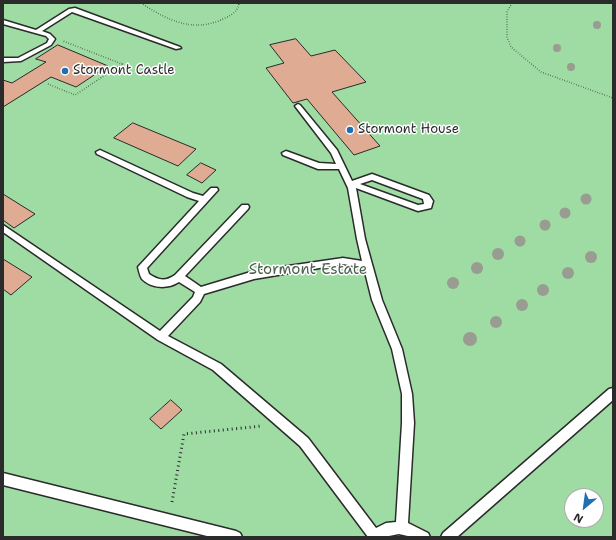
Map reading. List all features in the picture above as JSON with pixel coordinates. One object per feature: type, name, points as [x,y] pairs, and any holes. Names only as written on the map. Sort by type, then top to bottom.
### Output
[{"type":"lane","points":[[37,32],[71,10],[75,10],[178,48]]},
{"type":"lane","points":[[3,22],[37,32],[52,39],[49,44],[24,58],[19,60],[3,60]]},
{"type":"lane","points":[[298,106],[334,152],[350,184],[377,300],[401,364],[407,394],[408,423],[402,527]]},
{"type":"lane","points":[[100,152],[190,195],[205,200]]},
{"type":"lane","points":[[286,152],[318,166],[342,167]]},
{"type":"lane","points":[[372,177],[426,197],[429,201],[428,206],[418,208],[366,188],[350,184],[372,177]]},
{"type":"lane","points":[[214,190],[142,268],[145,276],[159,283],[169,284],[178,278],[245,207]]},
{"type":"lane","points":[[3,228],[161,337],[217,367],[285,424],[304,442],[375,536],[386,530],[402,527],[416,532],[424,537]]},
{"type":"lane","points":[[161,337],[197,299],[200,292],[254,275],[343,261],[368,265]]},
{"type":"lane","points":[[178,278],[198,289],[200,292]]},
{"type":"lane","points":[[447,537],[613,393]]},
{"type":"lane","points":[[3,479],[236,537]]},
{"type":"path","points":[[141,3],[160,16],[196,27],[216,23],[235,13],[239,7],[239,3]]},
{"type":"path","points":[[512,3],[507,12],[507,37],[511,47],[541,72],[613,98]]},
{"type":"path","points":[[48,36],[122,64],[76,95],[48,84]]},
{"type":"path","points":[[63,47],[68,43]]},
{"type":"path","points":[[172,502],[184,434],[285,424]]},
{"type":"green space","name":"Stormont Estate","points":[[3,3],[613,3],[613,537],[3,537]]},
{"type":"building","points":[[296,39],[311,56],[335,50],[366,82],[332,92],[380,146],[354,155],[307,99],[293,103],[266,68],[284,63],[270,45]]},
{"type":"building","name":"Stormont Castle","points":[[58,45],[108,66],[76,87],[51,77],[3,107],[3,80],[12,83],[46,62],[36,59]]},
{"type":"building","points":[[133,123],[196,149],[178,166],[114,138]]},
{"type":"building","points":[[201,163],[216,170],[202,183],[187,175]]},
{"type":"building","points":[[3,194],[35,214],[14,228],[3,220]]},
{"type":"building","points":[[3,259],[32,277],[11,295],[3,289]]},
{"type":"building","points":[[171,400],[182,410],[161,429],[150,419]]},
{"type":"place","name":"Stormont Castle","points":[[65,71]]},
{"type":"place","name":"Stormont House","points":[[350,130]]}]
